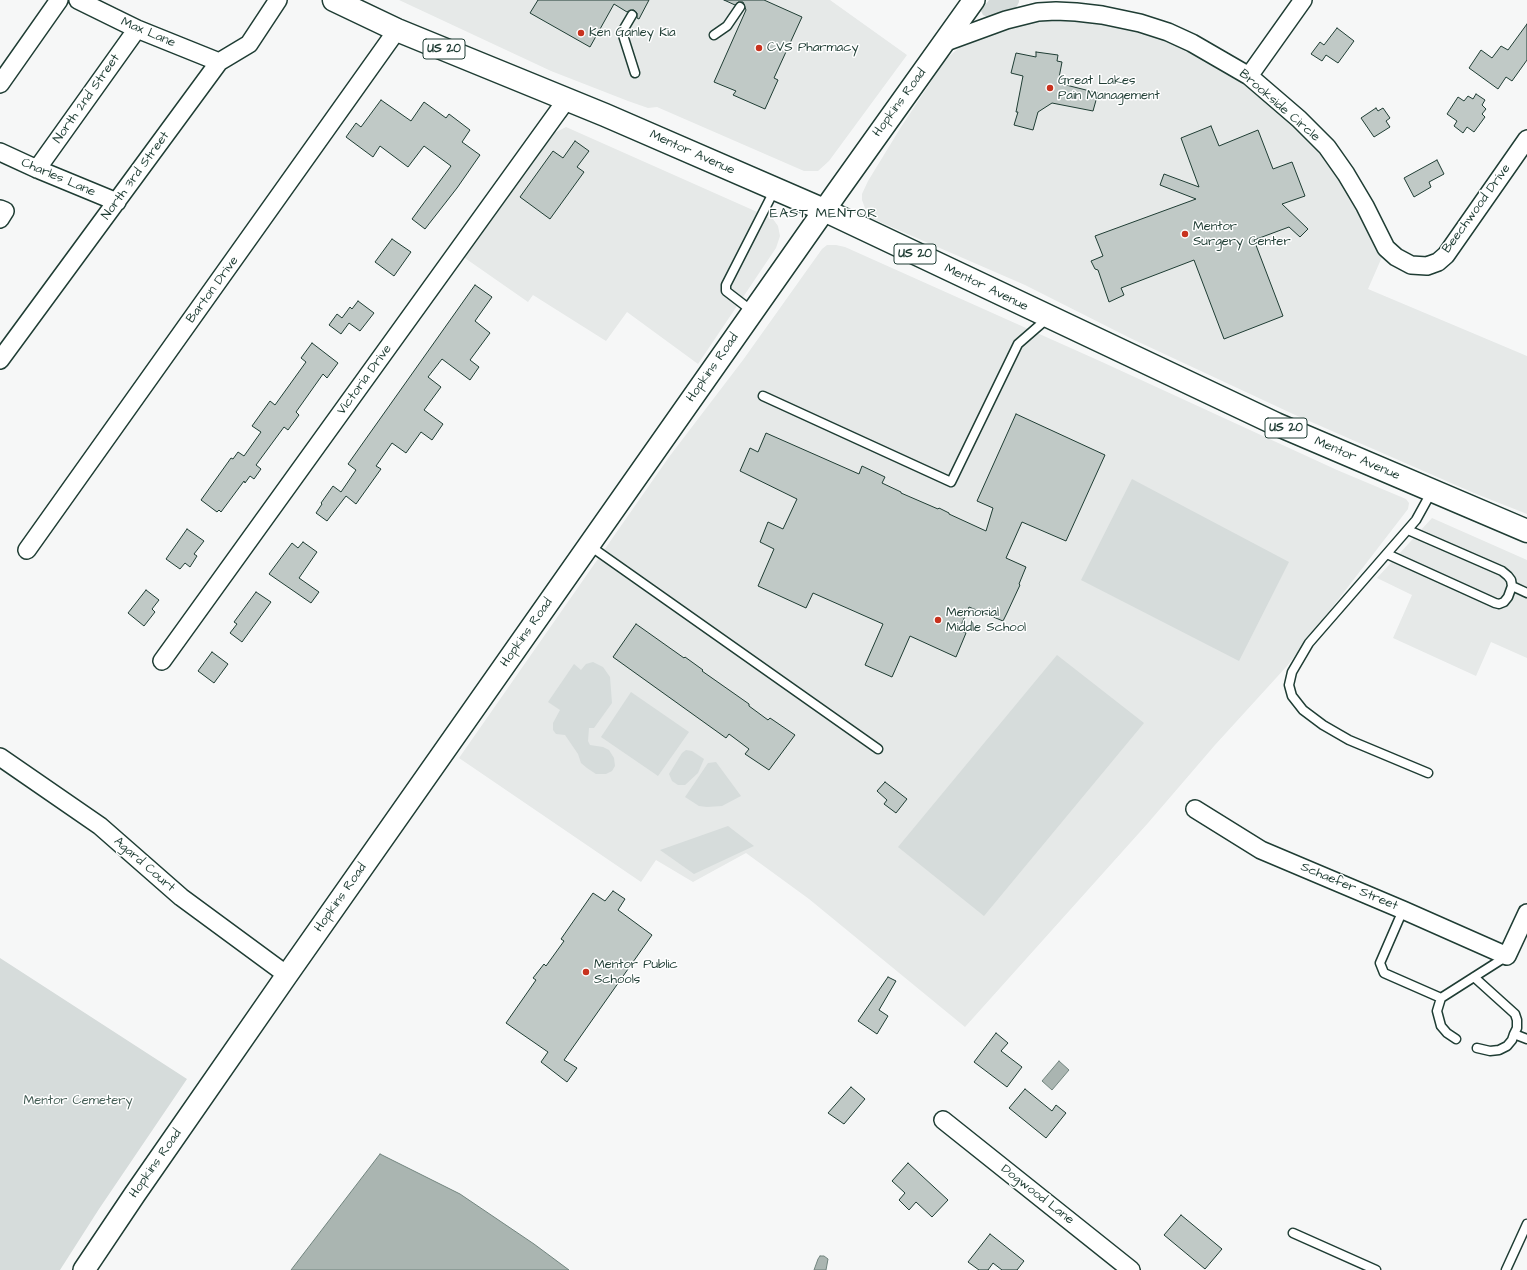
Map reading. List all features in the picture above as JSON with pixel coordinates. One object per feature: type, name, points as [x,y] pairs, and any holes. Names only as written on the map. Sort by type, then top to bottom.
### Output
[{"type":"main road","name":"Mentor Avenue","points":[[334,0],[397,30],[568,100],[824,210],[1049,318],[1276,424],[1527,531]]},
{"type":"street","points":[[0,84],[59,0]]},
{"type":"street","name":"Max Lane","points":[[78,0],[137,29],[219,62]]},
{"type":"street","name":"North 3rd Street","points":[[0,360],[219,62],[249,44],[278,0]]},
{"type":"street","name":"Hopkins Road","points":[[84,1270],[287,975],[752,311],[974,0]]},
{"type":"street","points":[[1249,76],[1303,0]]},
{"type":"street","name":"Brookside Circle","points":[[943,43],[1006,20],[1033,6],[1102,15],[1140,23],[1192,42],[1249,76],[1299,119],[1326,148],[1346,174],[1358,193],[1386,248],[1396,257]]},
{"type":"street","name":"North 2nd Street","points":[[37,170],[137,29]]},
{"type":"street","name":"Barton Drive","points":[[27,550],[397,30]]},
{"type":"street","name":"Victoria Drive","points":[[162,661],[568,100]]},
{"type":"street","name":"Beechwood Drive","points":[[1396,257],[1411,265],[1427,266],[1438,262],[1446,255],[1527,139]]},
{"type":"street","name":"Charles Lane","points":[[0,152],[37,170],[116,202]]},
{"type":"street","name":"Agard Court","points":[[0,757],[100,826],[181,897],[287,975]]},
{"type":"street","name":"Schaefer Street","points":[[1195,809],[1240,839],[1261,850],[1507,956]]},
{"type":"street","points":[[1507,956],[1527,913]]},
{"type":"street","name":"Dogwood Lane","points":[[943,1120],[1131,1270]]},
{"type":"lane","points":[[714,35],[727,26],[740,7]]},
{"type":"lane","points":[[632,15],[622,32],[635,73]]},
{"type":"lane","points":[[752,311],[726,291],[726,285],[775,189]]},
{"type":"lane","points":[[763,396],[951,482],[1018,344],[1049,318]]},
{"type":"lane","points":[[1428,773],[1349,740],[1323,725],[1303,710],[1292,696],[1289,684],[1292,672],[1309,643],[1408,530],[1416,520],[1432,491]]},
{"type":"lane","points":[[1387,554],[1494,603],[1499,604],[1504,602],[1508,597],[1512,586],[1508,576],[1502,571],[1408,530]]},
{"type":"lane","points":[[589,545],[878,749]]},
{"type":"lane","points":[[1512,586],[1527,593]]},
{"type":"lane","points":[[1403,910],[1380,963],[1384,974],[1441,998]]},
{"type":"lane","points":[[1456,1039],[1447,1033],[1441,1026],[1438,1011],[1441,998],[1507,956]]},
{"type":"lane","points":[[1474,977],[1515,1014],[1517,1020],[1517,1028],[1512,1040],[1507,1046],[1499,1050],[1490,1051],[1478,1048]]},
{"type":"lane","points":[[1514,1034],[1527,1039]]},
{"type":"lane","points":[[1506,1270],[1527,1224]]},
{"type":"lane","points":[[1293,1232],[1376,1270]]},
{"type":"shaded area","points":[[399,0],[830,0],[907,55],[829,161],[818,171],[804,171],[657,107],[648,108],[551,71]]},
{"type":"shaded area","points":[[1059,18],[1084,18],[1159,36],[1204,56],[1242,81],[1278,111],[1322,153],[1344,185],[1382,257],[1368,289],[1527,356],[1527,514],[1474,493],[1293,414],[1130,338],[1025,285],[873,219],[865,208],[862,200],[862,194],[868,181],[901,127],[946,59],[960,47],[1025,22]]},
{"type":"shaded area","points":[[566,127],[773,219],[778,226],[780,236],[776,248],[698,364],[627,312],[606,341],[533,295],[528,302],[462,256],[554,133]]},
{"type":"shaded area","name":"Memorial Middle School","points":[[827,245],[845,247],[1102,362],[1337,470],[1406,499],[1409,503],[1408,509],[1287,666],[965,1027],[809,899],[746,853],[693,882],[656,860],[641,882],[459,758],[669,457],[743,360],[822,249]]},
{"type":"shaded area","points":[[1432,518],[1527,560],[1527,658],[1491,642],[1476,676],[1393,638],[1412,595],[1377,578]]},
{"type":"shaded area","points":[[1059,1061],[1069,1070],[1052,1090],[1042,1081]]},
{"type":"shaded area","points":[[380,1154],[460,1194],[534,1244],[569,1270],[291,1270]]},
{"type":"shaded area","points":[[820,1256],[824,1256],[828,1259],[826,1270],[814,1270],[818,1259]]},
{"type":"green space","points":[[989,0],[1019,0],[1019,2],[1015,10],[987,17],[983,15],[981,11]]},
{"type":"green space","points":[[1132,479],[1289,562],[1239,661],[1081,580]]},
{"type":"green space","points":[[1057,655],[1144,723],[984,916],[898,847]]},
{"type":"green space","points":[[593,662],[603,667],[610,677],[612,703],[594,728],[589,728],[588,741],[590,745],[603,747],[609,750],[614,758],[615,766],[612,771],[606,774],[596,774],[587,768],[581,763],[578,754],[565,735],[556,734],[553,730],[553,723],[560,710],[548,702],[574,664],[581,670],[586,664]]},
{"type":"green space","points":[[631,692],[689,732],[658,776],[601,737]]},
{"type":"green space","points":[[686,750],[692,751],[704,759],[698,773],[685,785],[678,785],[672,781],[669,774],[682,753]]},
{"type":"green space","points":[[716,762],[741,796],[722,806],[699,806],[685,797],[708,763]]},
{"type":"green space","points":[[728,826],[754,846],[694,874],[660,850]]},
{"type":"green space","name":"Mentor Cemetery","points":[[0,958],[187,1079],[99,1209],[60,1270],[0,1270]]},
{"type":"building","name":"Ken Ganley Kia","points":[[538,0],[649,0],[639,19],[637,18],[637,13],[634,10],[627,12],[614,4],[590,47],[530,13]]},
{"type":"building","name":"CVS Pharmacy","points":[[724,0],[764,0],[802,17],[774,78],[778,80],[765,109],[733,95],[736,91],[714,82],[746,10],[743,2],[738,2],[735,5]]},
{"type":"building","points":[[1527,24],[1527,60],[1512,81],[1506,77],[1498,89],[1469,68],[1481,50],[1492,58],[1501,46],[1508,50]]},
{"type":"building","points":[[1337,28],[1354,41],[1338,63],[1326,55],[1322,61],[1311,54],[1320,42],[1324,45]]},
{"type":"building","name":"Great Lakes Pain Management","points":[[1036,52],[1058,55],[1057,61],[1062,62],[1058,83],[1098,93],[1093,111],[1052,103],[1038,112],[1033,130],[1014,125],[1018,112],[1016,112],[1023,76],[1011,73],[1016,53],[1036,57]]},
{"type":"building","points":[[1476,94],[1485,100],[1482,105],[1486,109],[1482,114],[1485,117],[1474,132],[1467,127],[1463,133],[1454,126],[1457,121],[1447,114],[1458,97],[1464,101],[1468,96],[1473,99]]},
{"type":"building","points":[[381,100],[411,121],[424,102],[446,118],[449,114],[470,130],[462,142],[480,155],[457,188],[425,229],[412,219],[451,166],[424,146],[408,167],[380,146],[373,157],[346,137],[356,123],[361,127]]},
{"type":"building","points":[[1376,108],[1378,111],[1383,108],[1390,118],[1386,121],[1390,127],[1374,137],[1361,118]]},
{"type":"building","name":"Mentor Surgery Center","points":[[1211,126],[1219,146],[1258,130],[1273,169],[1292,162],[1305,196],[1282,204],[1308,229],[1300,237],[1289,227],[1254,240],[1283,316],[1224,339],[1194,260],[1121,288],[1124,295],[1109,302],[1098,270],[1095,269],[1091,261],[1103,256],[1095,236],[1196,199],[1160,185],[1164,174],[1199,187],[1181,138]]},
{"type":"building","points":[[575,141],[589,151],[577,167],[584,172],[550,219],[520,197],[553,151],[563,158]]},
{"type":"building","points":[[1437,160],[1444,174],[1429,182],[1431,187],[1414,197],[1404,178]]},
{"type":"building","points":[[392,239],[411,252],[394,276],[375,262]]},
{"type":"building","points":[[475,285],[492,297],[475,321],[490,333],[470,360],[479,367],[470,380],[442,359],[428,377],[441,387],[424,410],[443,424],[432,440],[421,432],[406,453],[392,443],[376,466],[381,469],[356,504],[346,496],[327,521],[316,513],[322,504],[321,503],[333,486],[341,492],[356,470],[348,464]]},
{"type":"building","points":[[358,301],[374,313],[360,331],[349,323],[341,334],[329,325],[337,314],[342,318],[350,307],[352,309]]},
{"type":"building","points":[[312,343],[338,363],[327,378],[323,374],[296,412],[299,415],[288,430],[284,427],[256,465],[261,469],[254,479],[250,476],[245,483],[244,481],[221,512],[219,510],[217,512],[201,500],[231,458],[233,459],[238,452],[244,456],[261,432],[252,426],[270,401],[275,405],[306,362],[301,358]]},
{"type":"building","points":[[1016,414],[1105,455],[1066,541],[1022,522],[1006,558],[1026,567],[1019,584],[1020,585],[1007,613],[1003,621],[969,607],[959,630],[966,633],[956,657],[910,636],[892,677],[865,665],[883,624],[813,593],[806,608],[758,586],[774,549],[760,542],[768,522],[783,529],[797,499],[740,471],[750,448],[758,452],[766,433],[859,474],[862,466],[885,477],[882,483],[901,493],[938,509],[939,508],[986,531],[993,508],[977,501]]},
{"type":"building","points":[[187,529],[204,541],[194,554],[197,556],[190,567],[185,563],[180,569],[166,559]]},
{"type":"building","points":[[303,542],[317,552],[299,578],[319,592],[311,603],[269,574],[292,543],[298,548]]},
{"type":"building","points":[[146,590],[159,600],[152,609],[155,612],[144,626],[128,613]]},
{"type":"building","points":[[256,592],[271,602],[242,642],[230,633],[237,624],[234,622]]},
{"type":"building","points":[[636,624],[703,670],[702,671],[749,704],[749,706],[768,720],[770,718],[795,735],[769,770],[745,754],[749,749],[729,734],[726,738],[613,657]]},
{"type":"building","points":[[212,652],[228,664],[214,683],[198,671]]},
{"type":"building","points":[[885,782],[907,799],[896,813],[884,804],[887,800],[877,791]]},
{"type":"building","points":[[613,891],[625,899],[618,910],[652,935],[564,1060],[577,1068],[567,1082],[541,1062],[548,1052],[506,1023],[536,980],[533,978],[544,964],[546,966],[564,941],[561,939],[593,893],[605,901]]},
{"type":"building","points":[[888,977],[896,981],[879,1010],[888,1016],[877,1034],[858,1021]]},
{"type":"building","points":[[996,1033],[1008,1043],[1001,1051],[1022,1067],[1007,1087],[974,1062]]},
{"type":"building","points":[[851,1087],[865,1099],[844,1124],[828,1113]]},
{"type":"building","points":[[1025,1089],[1052,1111],[1056,1105],[1066,1113],[1046,1138],[1009,1108]]},
{"type":"building","points":[[908,1163],[948,1200],[932,1217],[916,1202],[909,1210],[899,1200],[905,1193],[892,1181]]},
{"type":"building","points":[[1181,1215],[1222,1249],[1205,1269],[1164,1235]]},
{"type":"building","points":[[990,1234],[1024,1261],[1017,1270],[1002,1270],[993,1263],[988,1270],[979,1270],[968,1262]]},
{"type":"place","name":"Ken Ganley Kia","points":[[581,33]]},
{"type":"place","name":"CVS Pharmacy","points":[[759,48]]},
{"type":"place","name":"Great Lakes Pain Management","points":[[1050,88]]},
{"type":"place","name":"Mentor Surgery Center","points":[[1185,234]]},
{"type":"place","name":"Memorial Middle School","points":[[938,620]]},
{"type":"place","name":"Mentor Public Schools","points":[[586,972]]},
{"type":"district","name":"EAST MENTOR","points":[[824,214]]}]
